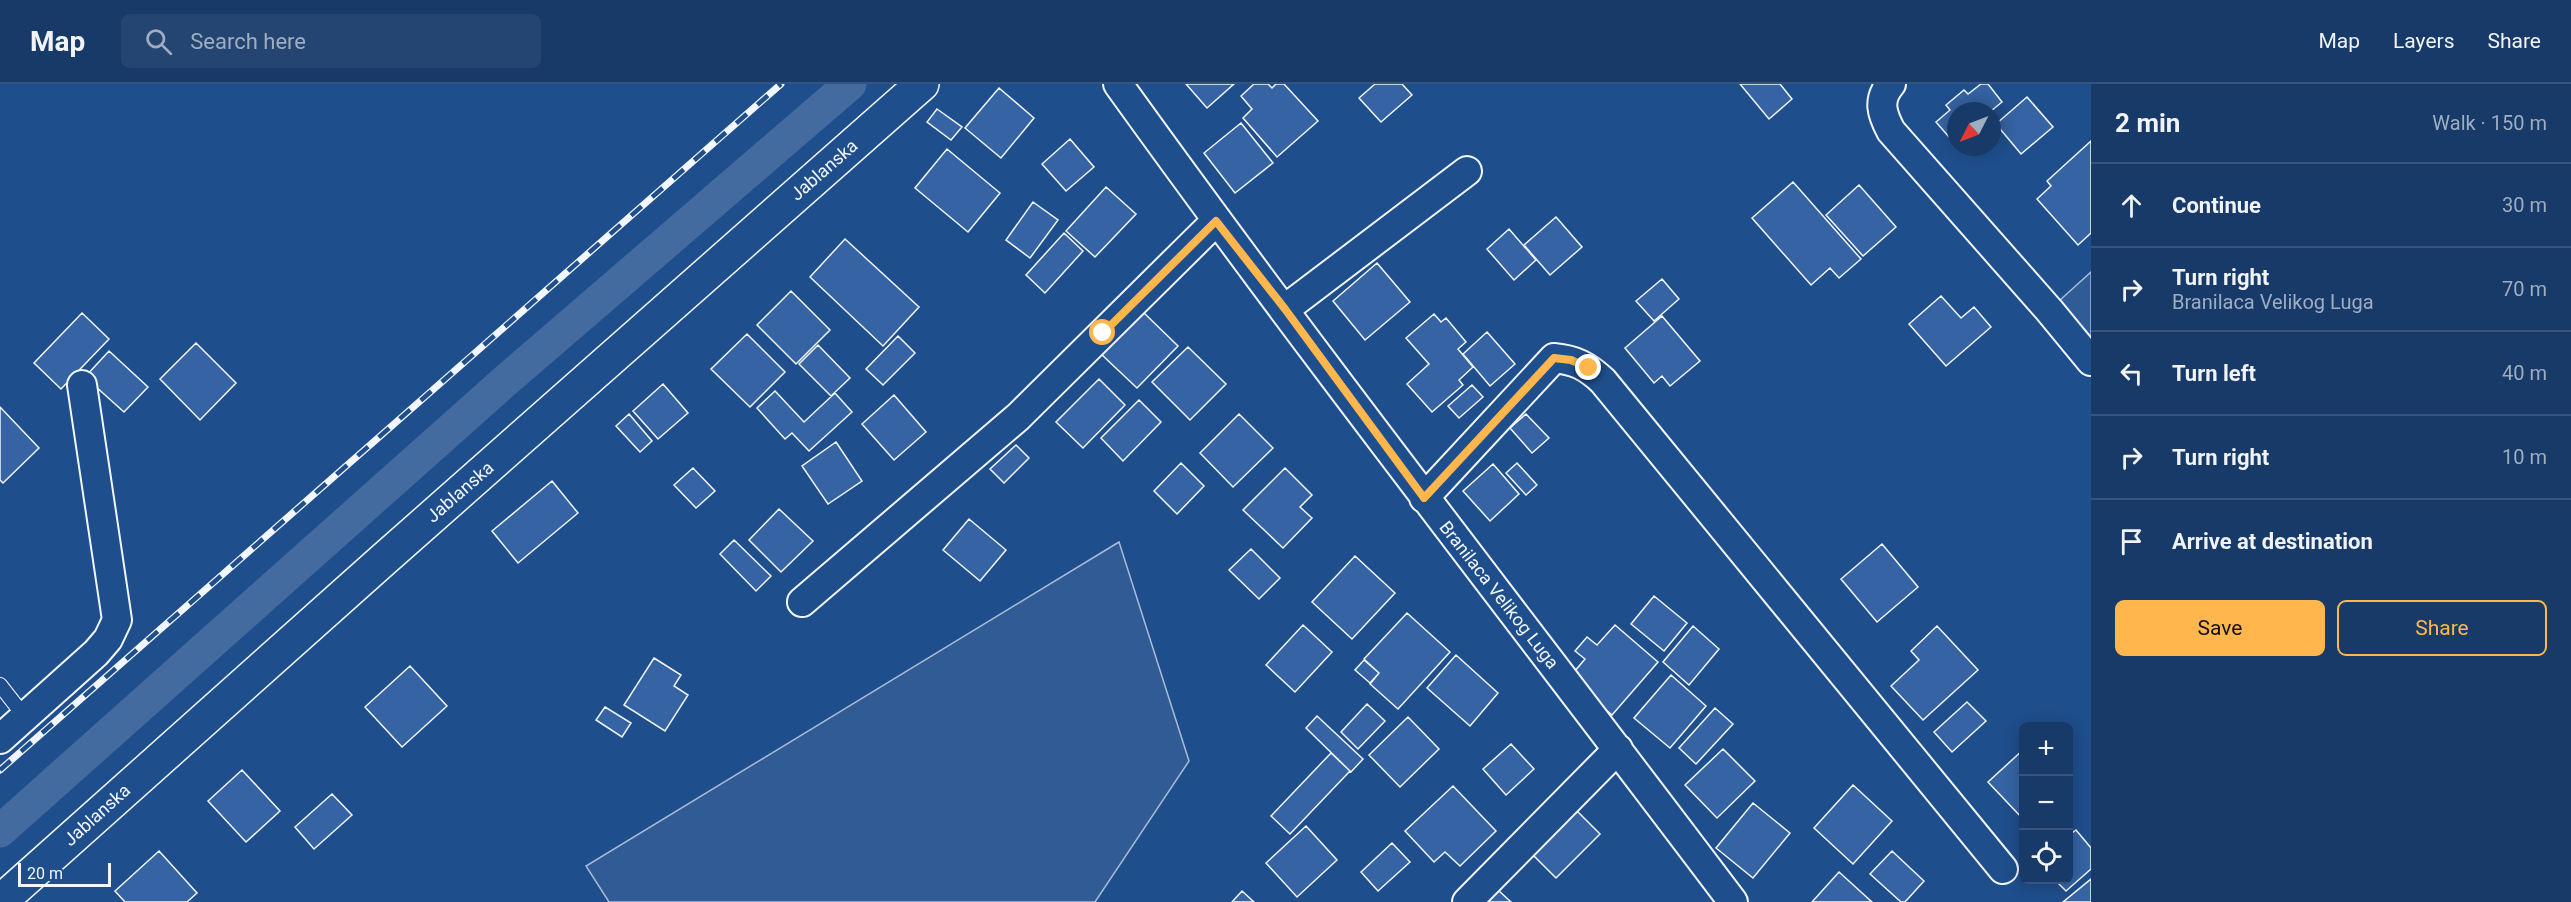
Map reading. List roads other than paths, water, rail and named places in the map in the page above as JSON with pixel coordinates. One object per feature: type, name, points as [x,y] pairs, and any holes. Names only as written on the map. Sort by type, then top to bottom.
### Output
[{"type":"main road","name":"Jablanska","points":[[0,902],[382,560],[922,84]]},
{"type":"street","name":"Branilaca Velikog Luga","points":[[1118,84],[1216,221],[1285,309],[1424,498],[1733,902]]},
{"type":"street","points":[[1891,84],[1884,92],[1881,104],[1883,116],[1891,131],[2034,292],[2091,361]]},
{"type":"street","points":[[1285,309],[1467,171]]},
{"type":"street","points":[[802,602],[1018,417],[1216,221]]},
{"type":"street","points":[[1424,498],[1554,358],[1571,360],[1589,368],[1603,381],[2003,869]]},
{"type":"street","points":[[0,739],[96,653],[108,639],[117,620],[82,385]]},
{"type":"street","points":[[1467,902],[1618,749]]},
{"type":"lane","points":[[0,685],[25,717]]},
{"type":"waterway","points":[[0,831],[504,382],[850,84]]},
{"type":"railway","points":[[0,770],[781,84]]}]
